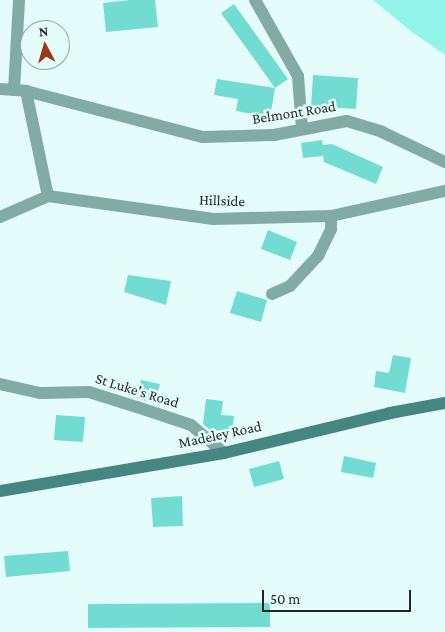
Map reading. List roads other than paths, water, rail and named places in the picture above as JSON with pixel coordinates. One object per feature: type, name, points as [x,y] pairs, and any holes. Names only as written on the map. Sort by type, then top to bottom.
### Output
[{"type":"main road","name":"Madeley Road","points":[[0,491],[224,453],[390,413],[445,403]]},
{"type":"street","points":[[0,217],[48,196],[20,90],[19,0]]},
{"type":"street","points":[[255,0],[298,76],[302,128]]},
{"type":"street","name":"Belmont Road","points":[[0,89],[20,90],[202,137],[274,135],[302,128],[346,121],[382,132],[445,162]]},
{"type":"street","name":"Hillside","points":[[48,196],[214,219],[331,216],[445,192]]},
{"type":"street","points":[[272,294],[290,286],[318,256],[331,229],[331,216]]},
{"type":"street","name":"St Luke's Road","points":[[0,384],[40,393],[89,392],[191,425],[224,453]]}]
